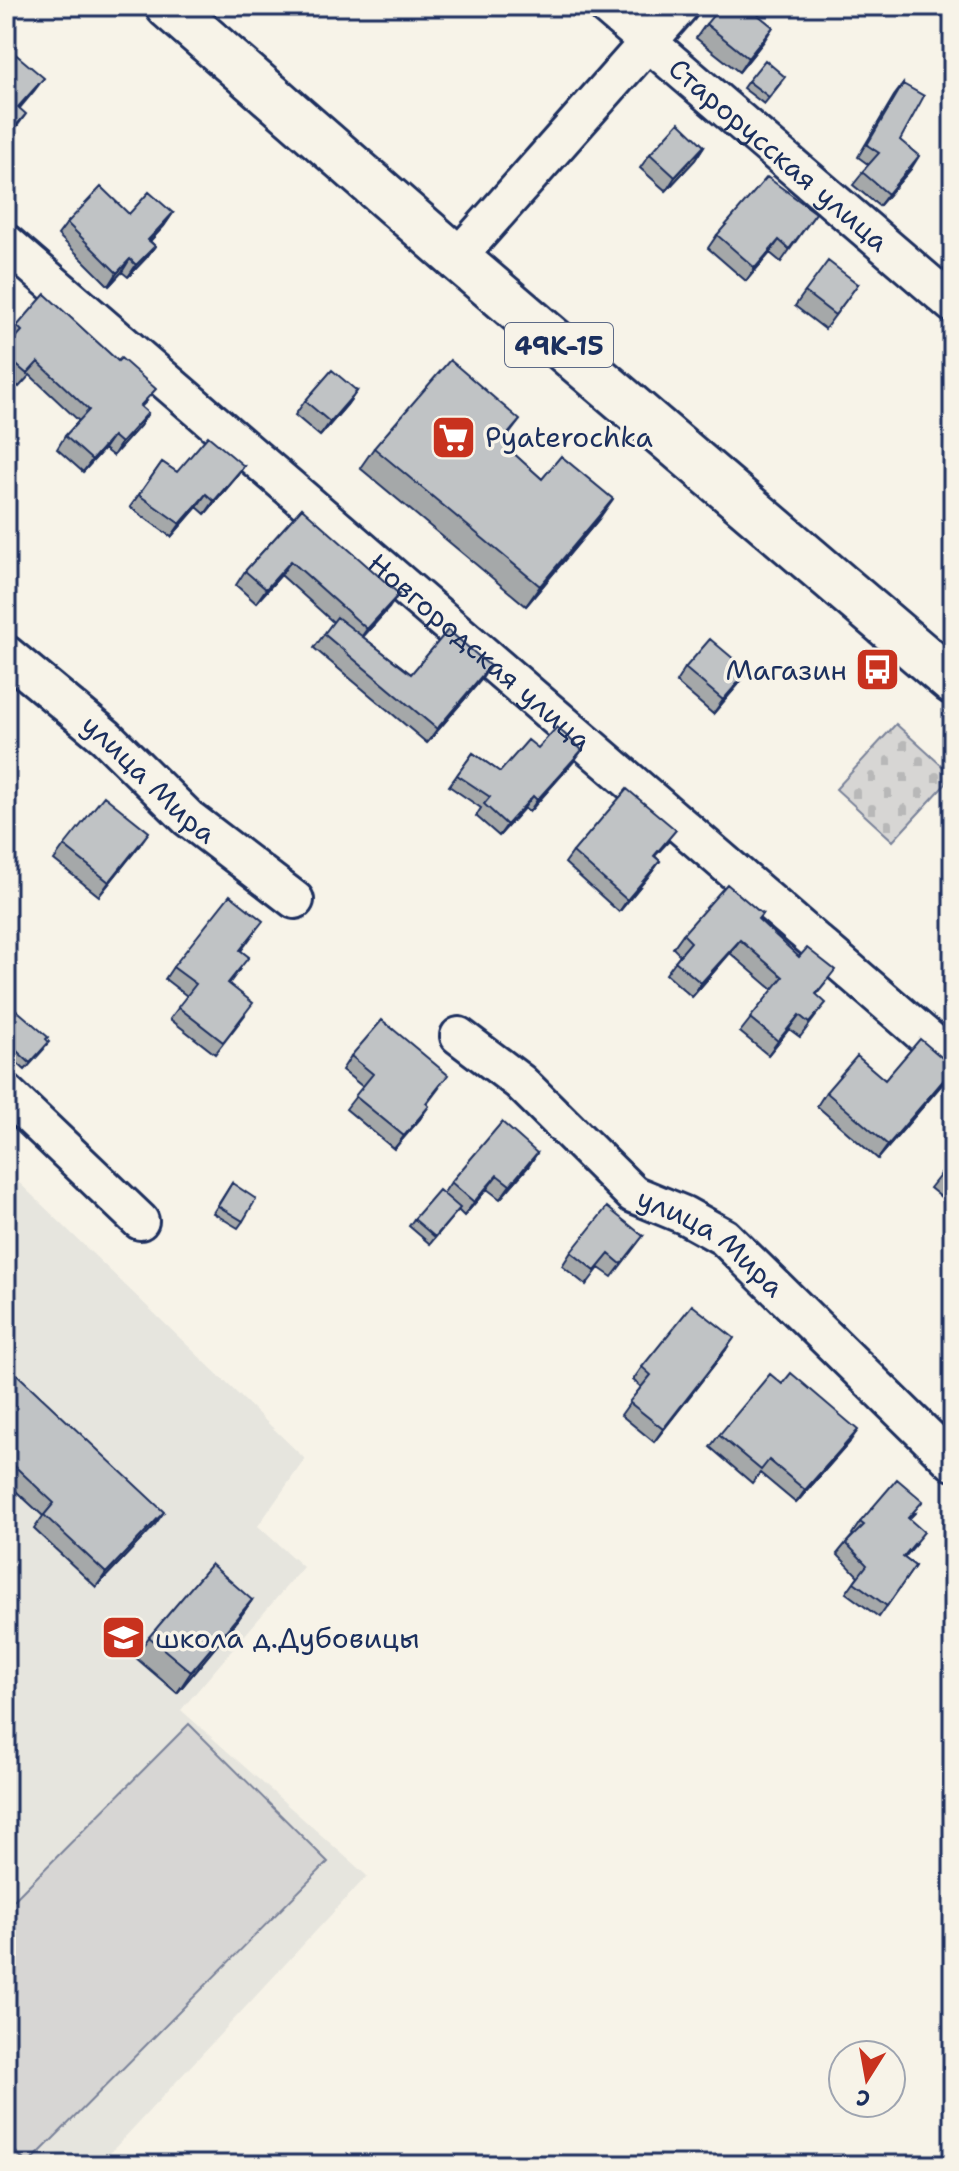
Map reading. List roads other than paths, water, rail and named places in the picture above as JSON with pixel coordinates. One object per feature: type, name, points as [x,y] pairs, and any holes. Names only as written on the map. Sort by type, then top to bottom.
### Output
[{"type":"main road","name":"49К-15","points":[[168,6],[953,682]]},
{"type":"street","name":"Старорусская улица","points":[[606,6],[953,304]]},
{"type":"street","points":[[457,258],[680,6]]},
{"type":"street","name":"Новгородская улица","points":[[6,243],[953,1060]]},
{"type":"street","name":"улица Мира","points":[[6,654],[106,737],[188,818],[295,900]]},
{"type":"street","name":"улица Мира","points":[[459,1036],[520,1082],[633,1194],[684,1215],[724,1237],[953,1462]]},
{"type":"street","points":[[6,1093],[140,1221]]},
{"type":"place","name":"Pyaterochka","points":[[454,437]]},
{"type":"place","name":"Магазин","points":[[878,670]]},
{"type":"place","name":"школа д.Дубовицы","points":[[124,1638]]}]
